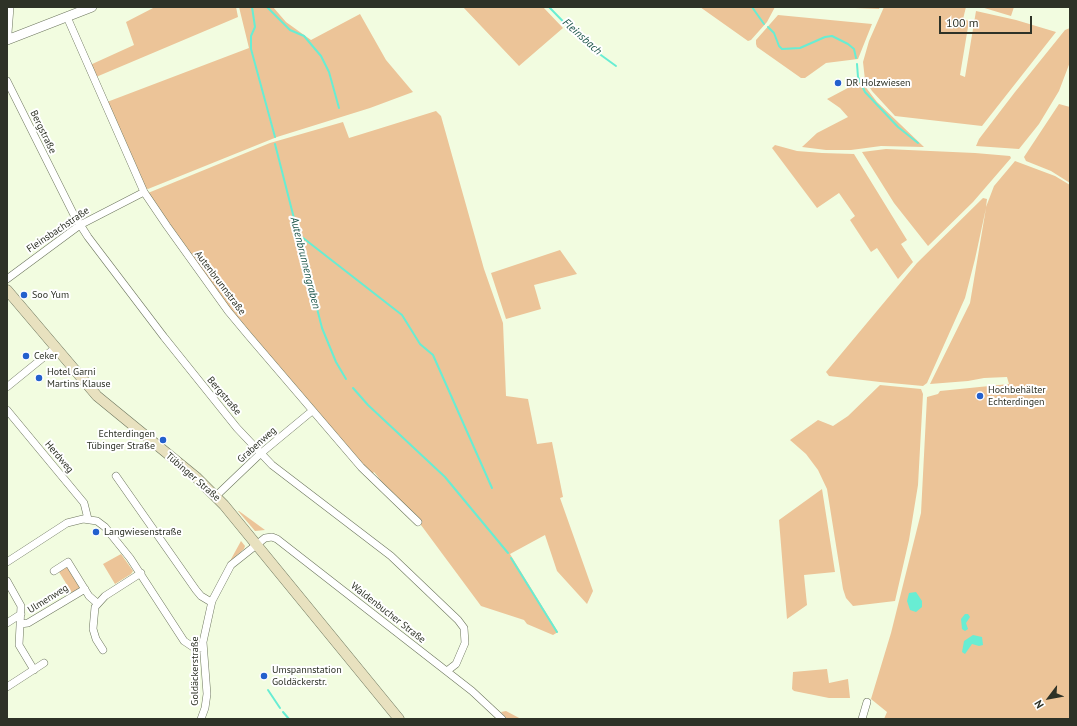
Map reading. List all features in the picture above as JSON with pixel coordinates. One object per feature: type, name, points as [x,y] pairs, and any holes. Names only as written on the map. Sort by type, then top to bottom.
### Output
[{"type":"main road","name":"Tübinger Straße","points":[[7,290],[55,348],[104,402],[196,477],[216,496],[399,719]]},
{"type":"street","points":[[10,7],[9,39],[92,7]]},
{"type":"street","name":"Autenbrunnstraße","points":[[66,17],[144,192],[192,263],[228,311],[312,411],[377,484],[418,522]]},
{"type":"street","name":"Bergstraße","points":[[7,80],[80,225],[132,296],[193,374],[260,454],[292,481],[391,556],[458,620],[464,628],[465,643],[456,664],[447,671]]},
{"type":"street","name":"Fleinsbachstraße","points":[[7,279],[80,225],[144,192]]},
{"type":"street","points":[[7,387],[55,348]]},
{"type":"street","name":"Herdweg","points":[[7,410],[84,503],[88,519]]},
{"type":"street","name":"Grabenweg","points":[[216,496],[260,454],[312,411]]},
{"type":"street","points":[[116,476],[196,590],[211,602]]},
{"type":"street","points":[[7,562],[67,523],[78,519],[97,521],[105,527],[126,552],[184,641],[193,647],[203,648]]},
{"type":"street","name":"Waldenbucher Straße","points":[[257,545],[268,537],[277,538],[447,671],[488,705],[502,719]]},
{"type":"street","name":"Goldäckerstraße","points":[[201,719],[205,708],[207,694],[203,648],[211,602],[231,565],[257,545]]},
{"type":"street","points":[[54,571],[68,562],[85,589],[97,603]]},
{"type":"street","points":[[103,650],[96,639],[93,629],[95,607],[97,603],[105,596],[141,574]]},
{"type":"street","points":[[7,582],[19,602],[21,614],[19,645],[34,670]]},
{"type":"street","name":"Ulmenweg","points":[[20,624],[28,623],[85,589]]},
{"type":"street","points":[[7,623],[21,614]]},
{"type":"street","points":[[7,687],[44,663]]},
{"type":"street","points":[[862,719],[867,702]]},
{"type":"shaded area","points":[[155,7],[236,7],[238,17],[96,77],[90,65],[134,45],[126,22]]},
{"type":"shaded area","points":[[239,7],[273,7],[286,22],[311,40],[360,14],[386,60],[413,92],[370,108],[277,137],[148,189],[145,188],[107,102],[249,48]]},
{"type":"shaded area","points":[[463,7],[543,7],[563,28],[519,66]]},
{"type":"shaded area","points":[[700,7],[775,7],[767,22],[751,40],[748,41]]},
{"type":"shaded area","points":[[831,7],[880,7],[879,9]]},
{"type":"shaded area","points":[[884,7],[966,7],[963,19],[969,21],[960,75],[965,77],[976,11],[1016,20],[1056,32],[982,126],[895,116],[872,91],[865,80],[863,62],[869,41]]},
{"type":"shaded area","points":[[981,7],[1014,7],[1011,16]]},
{"type":"shaded area","points":[[778,15],[872,24],[858,59],[826,63],[805,78],[801,78],[757,47],[756,40]]},
{"type":"shaded area","points":[[1070,28],[1070,62],[1059,91],[1039,124],[1019,149],[976,146],[979,139],[1015,92],[1065,30]]},
{"type":"shaded area","points":[[861,81],[877,102],[924,147],[881,146],[851,150],[826,150],[802,147],[817,133],[848,117],[840,108],[827,99]]},
{"type":"shaded area","points":[[1059,104],[1070,107],[1070,183],[1051,171],[1026,161],[1024,157]]},
{"type":"shaded area","points":[[436,111],[441,116],[484,269],[503,323],[506,396],[528,399],[537,444],[552,442],[563,497],[560,498],[593,591],[587,604],[557,571],[545,535],[510,554],[558,632],[553,635],[527,624],[524,620],[481,606],[418,521],[380,485],[382,482],[374,472],[371,475],[223,301],[148,193],[270,143],[343,122],[349,138]]},
{"type":"shaded area","points":[[775,145],[797,151],[854,154],[907,240],[901,244],[913,262],[898,279],[877,248],[871,252],[850,220],[855,216],[839,193],[817,208],[772,148]]},
{"type":"shaded area","points":[[886,149],[975,153],[1010,156],[1011,158],[973,202],[928,246],[894,203],[862,152]]},
{"type":"shaded area","points":[[1015,161],[1055,176],[1070,185],[1070,719],[884,719],[887,712],[871,699],[891,633],[921,513],[927,397],[938,394],[940,391],[1009,384],[1007,377],[930,384],[970,303],[986,208],[965,298],[927,383],[923,386],[880,382],[829,376],[826,372],[917,263],[983,198],[987,199],[986,207],[994,186]]},
{"type":"shaded area","points":[[560,250],[577,274],[534,285],[541,309],[506,319],[491,273]]},
{"type":"shaded area","points":[[880,385],[921,389],[923,394],[918,485],[909,540],[895,601],[853,606],[846,598],[843,589],[827,489],[818,470],[806,454],[790,440],[818,420],[833,426],[848,416]]},
{"type":"shaded area","points":[[822,489],[835,572],[804,575],[807,605],[787,619],[779,520]]},
{"type":"shaded area","points":[[239,511],[265,530],[255,531]]},
{"type":"shaded area","points":[[241,541],[245,546],[244,549],[230,561]]},
{"type":"shaded area","points":[[121,554],[133,571],[131,574],[115,584],[103,564]]},
{"type":"shaded area","points":[[67,567],[80,588],[72,593],[59,572]]},
{"type":"shaded area","points":[[827,669],[829,683],[848,679],[850,698],[829,698],[794,691],[792,689],[793,672]]},
{"type":"shaded area","points":[[506,711],[521,719],[507,719],[501,712]]},
{"type":"water","points":[[916,592],[922,601],[922,607],[916,612],[910,610],[907,601],[909,593]]},
{"type":"water","points":[[965,614],[968,614],[970,617],[966,623],[968,629],[965,631],[962,629],[961,619]]},
{"type":"water","points":[[973,635],[982,637],[983,645],[979,646],[972,644],[965,654],[962,652],[964,641]]},
{"type":"waterway","name":"Autenbrunnengraben","points":[[252,7],[255,27],[251,36],[251,49],[275,137]]},
{"type":"waterway","points":[[267,7],[290,30],[304,36],[321,56],[329,72],[339,108]]},
{"type":"waterway","name":"Fleinsbach","points":[[549,7],[583,42],[616,66]]},
{"type":"waterway","points":[[752,7],[764,24]]},
{"type":"waterway","points":[[768,27],[774,33],[779,46],[782,49],[800,48],[825,37],[832,36],[848,44],[854,49],[856,58]]},
{"type":"waterway","points":[[857,64],[858,77],[865,92],[898,127],[918,143]]},
{"type":"waterway","name":"Autenbrunnengraben","points":[[275,144],[322,328],[336,362],[346,379]]},
{"type":"waterway","points":[[298,234],[402,315],[420,344],[433,355],[492,488]]},
{"type":"waterway","name":"Autenbrunnengraben","points":[[353,388],[368,405],[445,477],[508,553]]},
{"type":"waterway","name":"Autenbrunnengraben","points":[[511,558],[557,632]]},
{"type":"waterway","points":[[268,690],[280,708]]},
{"type":"waterway","points":[[283,712],[289,719]]},
{"type":"place","name":"DR Holzwiesen","points":[[838,83]]},
{"type":"place","name":"Soo Yum","points":[[24,295]]},
{"type":"place","name":"Ceker","points":[[26,356]]},
{"type":"place","name":"Hotel Garni Martins Klause","points":[[39,378]]},
{"type":"place","name":"Hochbehälter Echterdingen","points":[[980,396]]},
{"type":"place","name":"Echterdingen Tübinger Straße","points":[[163,440]]},
{"type":"place","name":"Langwiesenstraße","points":[[96,532]]},
{"type":"place","name":"Umspannstation Goldäckerstr.","points":[[264,676]]}]
